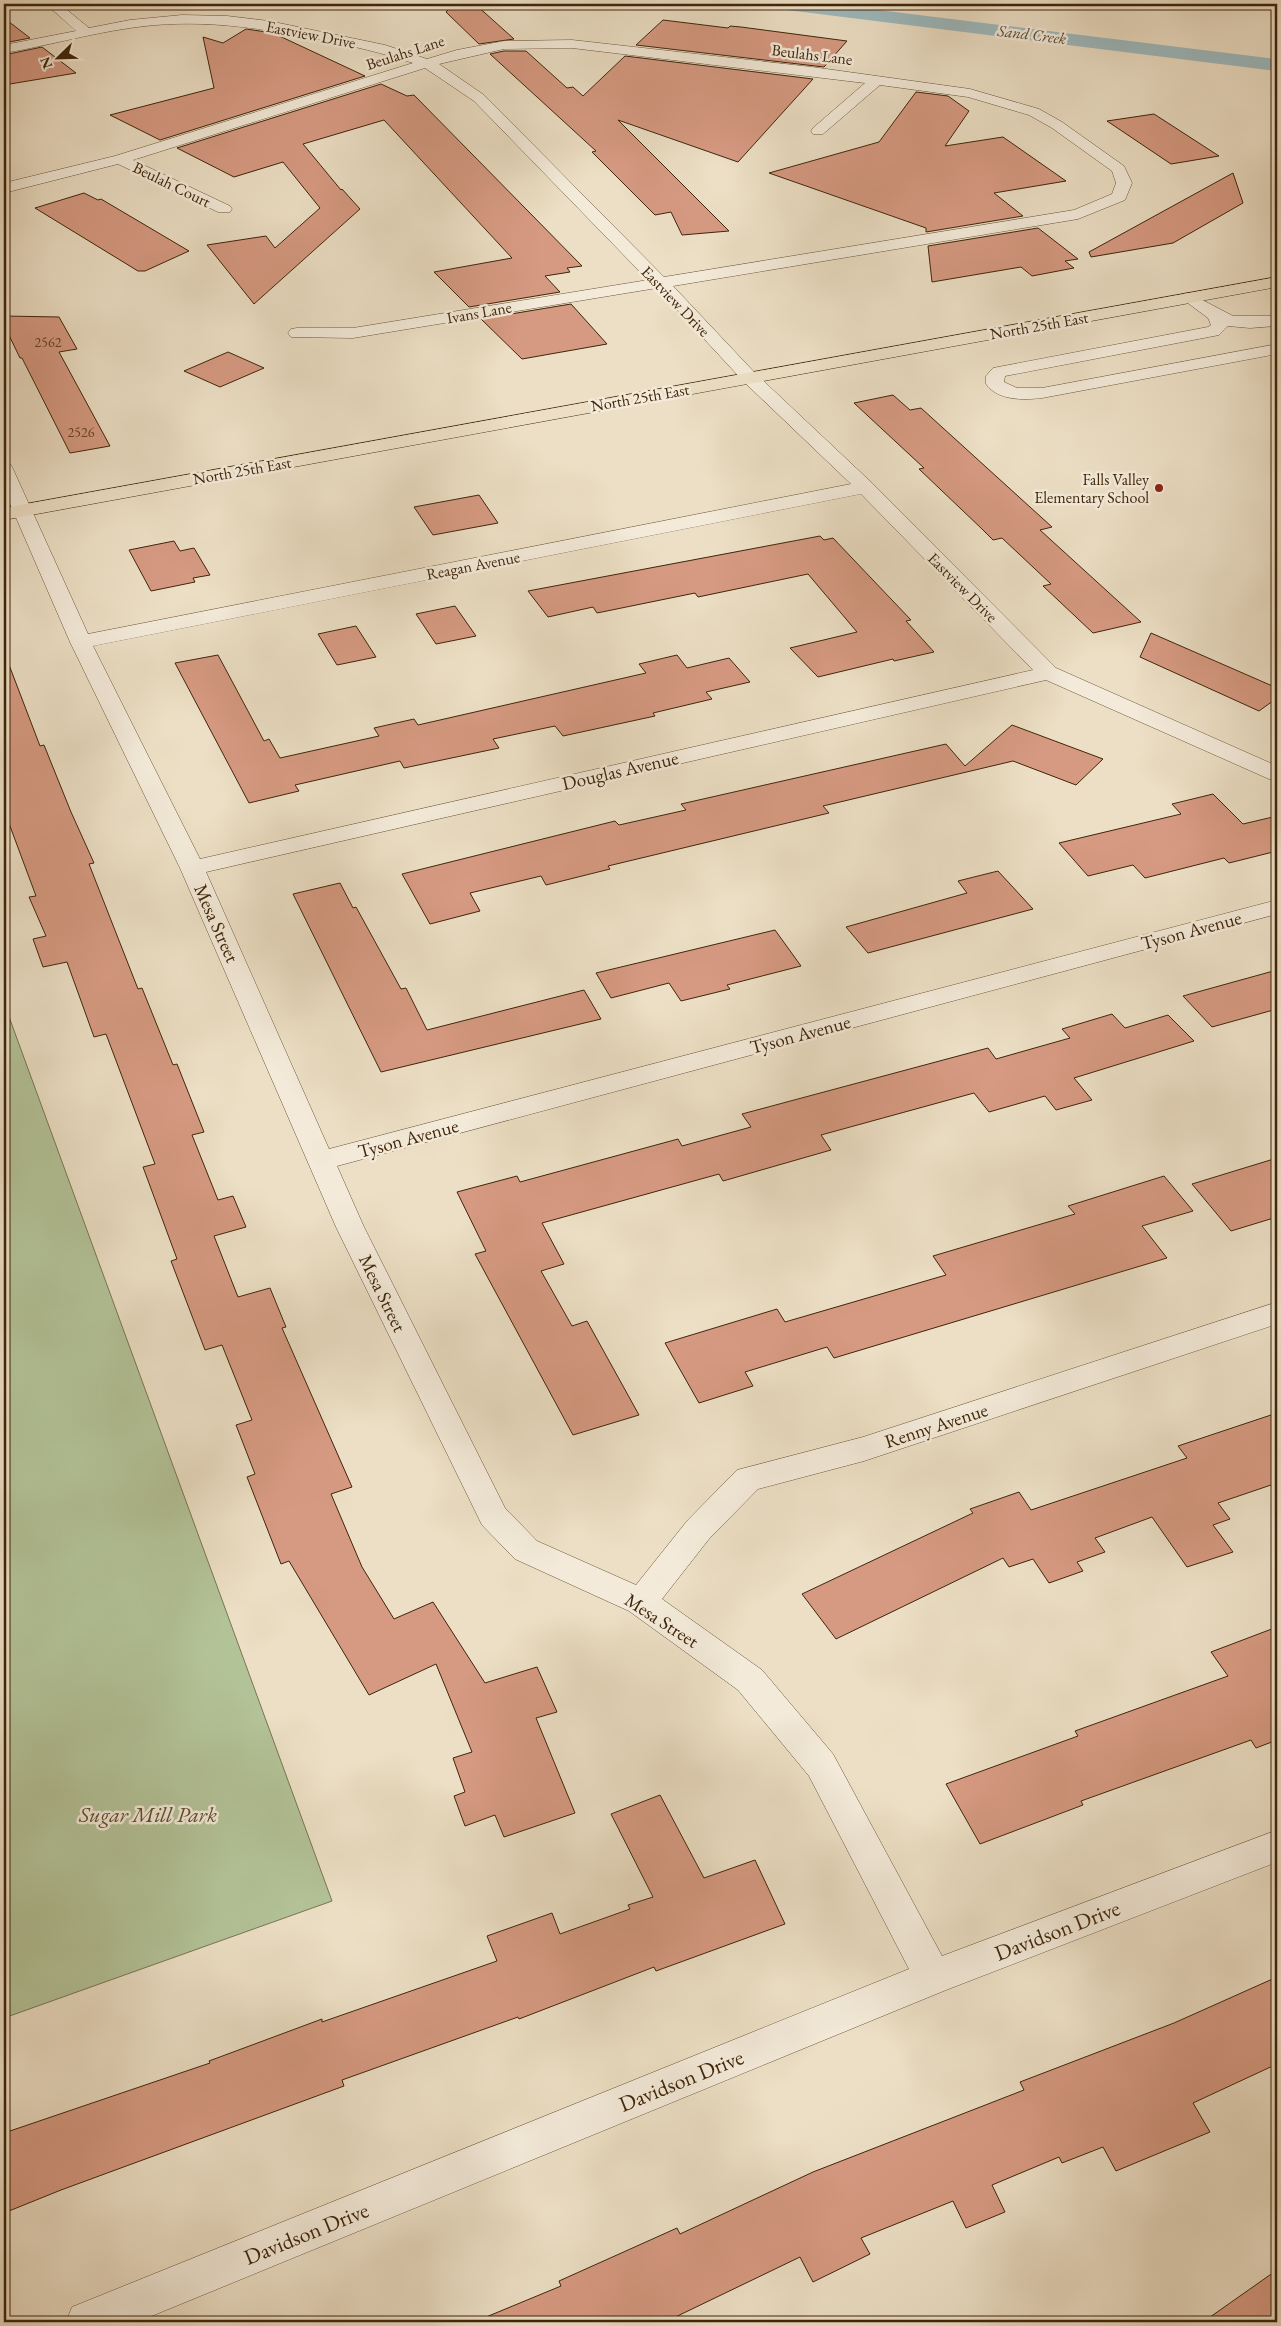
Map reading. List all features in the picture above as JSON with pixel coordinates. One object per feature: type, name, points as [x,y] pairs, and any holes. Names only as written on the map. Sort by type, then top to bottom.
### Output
[{"type":"main road","name":"North 25th East","points":[[13,513],[1277,282]]},
{"type":"street","points":[[52,4],[84,31]]},
{"type":"street","name":"Eastview Drive","points":[[4,48],[84,31],[130,24],[173,20],[226,20],[269,25],[385,49],[426,63],[457,81],[479,98],[660,282],[749,377],[865,487],[1048,673],[1277,774]]},
{"type":"street","name":"Beulahs Lane","points":[[4,188],[120,159],[457,54],[504,45],[572,44],[877,80],[970,93],[1034,112],[1057,125],[1119,168],[1124,183],[1119,197],[1078,214],[660,282]]},
{"type":"street","points":[[818,131],[877,80]]},
{"type":"street","name":"Beulah Court","points":[[120,159],[224,209]]},
{"type":"street","name":"Ivans Lane","points":[[297,333],[353,334],[660,282]]},
{"type":"street","points":[[1189,298],[1217,318],[1253,324],[1277,321]]},
{"type":"street","points":[[1217,318],[1220,326],[1213,331],[999,372],[995,376],[996,384],[1007,392],[1026,394],[1277,349]]},
{"type":"street","name":"Mesa Street","points":[[4,469],[13,513],[81,642],[192,868],[350,1227],[493,1516],[526,1550],[641,1602],[750,1680],[821,1766],[933,1977]]},
{"type":"street","name":"Reagan Avenue","points":[[81,642],[865,487]]},
{"type":"street","name":"Douglas Avenue","points":[[192,868],[1048,673]]},
{"type":"street","name":"Tyson Avenue","points":[[322,1160],[1277,907]]},
{"type":"street","name":"Renny Avenue","points":[[641,1602],[698,1530],[748,1480],[864,1449],[1277,1313]]},
{"type":"street","name":"Davidson Drive","points":[[87,2322],[933,1977],[1277,1846]]},
{"type":"green space","name":"Sugar Mill Park","points":[[4,1003],[332,1901],[4,2018]]},
{"type":"building","points":[[454,4],[475,4],[514,39],[479,44],[446,12]]},
{"type":"building","points":[[4,18],[30,38],[4,43]]},
{"type":"building","points":[[663,20],[728,28],[730,26],[741,27],[847,41],[824,67],[636,45]]},
{"type":"building","points":[[246,29],[273,33],[365,76],[160,140],[110,115],[214,88],[203,37],[223,43]]},
{"type":"building","points":[[42,47],[76,73],[4,85],[4,55]]},
{"type":"building","points":[[504,51],[526,51],[567,88],[573,87],[583,96],[625,56],[813,79],[738,162],[618,120],[729,231],[682,235],[671,212],[655,215],[592,152],[596,151],[490,54]]},
{"type":"building","points":[[381,84],[407,96],[414,95],[582,266],[567,268],[570,272],[545,276],[560,292],[469,307],[434,272],[512,258],[384,120],[303,144],[341,190],[360,209],[254,304],[207,245],[266,236],[275,248],[320,208],[283,162],[234,177],[177,148]]},
{"type":"building","points":[[916,92],[948,96],[969,111],[945,146],[1003,137],[1066,181],[994,193],[1023,216],[926,232],[926,228],[769,173],[879,142]]},
{"type":"building","points":[[1154,114],[1219,156],[1171,164],[1107,121]]},
{"type":"building","points":[[1233,173],[1243,203],[1173,243],[1091,257],[1089,252]]},
{"type":"building","points":[[84,193],[98,200],[101,199],[189,251],[145,271],[138,271],[35,208]]},
{"type":"building","points":[[1038,228],[1078,259],[1065,261],[1074,268],[1032,276],[1021,267],[932,282],[928,246]]},
{"type":"building","points":[[571,304],[607,344],[522,359],[481,319]]},
{"type":"building","points":[[4,316],[59,317],[77,349],[59,352],[110,446],[70,453],[4,325]]},
{"type":"building","points":[[228,352],[264,368],[220,387],[184,371]]},
{"type":"building","points":[[893,395],[910,410],[921,408],[1052,527],[1040,530],[1141,622],[1093,633],[1043,586],[1051,584],[1002,538],[993,540],[919,469],[924,468],[854,403]]},
{"type":"building","points":[[479,495],[498,523],[433,535],[414,507]]},
{"type":"building","points":[[820,536],[824,540],[833,538],[911,620],[906,621],[934,652],[894,661],[893,659],[818,677],[790,648],[857,632],[808,574],[698,597],[695,593],[597,613],[593,607],[548,617],[528,591]]},
{"type":"building","points":[[174,541],[180,551],[194,548],[210,575],[193,578],[195,582],[151,591],[129,550]]},
{"type":"building","points":[[455,606],[476,636],[436,644],[416,614]]},
{"type":"building","points":[[356,626],[376,657],[337,665],[318,634]]},
{"type":"building","points":[[1151,633],[1277,688],[1277,698],[1259,711],[1140,657]]},
{"type":"building","points":[[218,655],[264,741],[269,739],[280,758],[379,736],[374,728],[414,719],[418,725],[646,673],[639,664],[677,655],[687,668],[729,658],[750,682],[706,692],[712,699],[653,713],[655,716],[563,736],[555,726],[493,739],[499,748],[404,768],[400,761],[295,785],[299,791],[249,803],[175,663]]},
{"type":"building","points":[[6,657],[40,746],[44,745],[94,863],[89,864],[138,989],[142,988],[173,1065],[177,1064],[204,1132],[192,1135],[218,1200],[233,1196],[246,1227],[214,1236],[238,1297],[270,1288],[286,1327],[282,1328],[352,1487],[331,1494],[362,1567],[394,1619],[433,1602],[485,1683],[537,1667],[557,1712],[536,1718],[575,1813],[504,1837],[495,1815],[465,1826],[454,1796],[465,1792],[453,1758],[472,1752],[436,1664],[369,1695],[289,1561],[281,1564],[247,1477],[255,1474],[236,1425],[252,1420],[222,1345],[205,1350],[171,1261],[177,1259],[143,1167],[155,1164],[106,1034],[94,1037],[67,962],[43,967],[33,939],[46,936],[29,897],[36,896],[4,810],[4,658]]},
{"type":"building","points":[[1012,725],[1103,759],[1076,785],[1013,761],[823,806],[829,813],[608,866],[610,869],[546,885],[541,876],[470,893],[480,911],[430,924],[402,874],[615,821],[619,825],[686,810],[681,804],[946,744],[965,766]]},
{"type":"building","points":[[1213,794],[1243,824],[1277,816],[1277,851],[1229,863],[1224,858],[1145,878],[1133,865],[1088,876],[1059,843],[1181,814],[1172,804]]},
{"type":"building","points":[[998,871],[1033,909],[868,953],[846,927],[967,893],[958,881]]},
{"type":"building","points":[[340,883],[353,908],[356,907],[401,989],[406,988],[427,1030],[584,990],[601,1019],[381,1072],[293,894]]},
{"type":"building","points":[[775,930],[801,966],[727,985],[730,989],[681,1001],[669,983],[611,998],[596,973]]},
{"type":"building","points":[[1277,970],[1277,1009],[1212,1027],[1183,996]]},
{"type":"building","points":[[1112,1014],[1125,1028],[1168,1015],[1194,1041],[1074,1078],[1092,1100],[1056,1110],[1045,1096],[989,1112],[974,1093],[821,1135],[831,1150],[723,1181],[719,1174],[542,1223],[564,1264],[541,1271],[572,1326],[587,1321],[639,1415],[573,1435],[475,1254],[486,1251],[457,1192],[517,1176],[520,1182],[678,1139],[682,1146],[751,1127],[742,1114],[988,1048],[996,1059],[1070,1038],[1062,1029]]},
{"type":"building","points":[[1277,1158],[1277,1217],[1231,1231],[1192,1184]]},
{"type":"building","points":[[1164,1176],[1193,1211],[1142,1226],[1167,1258],[834,1358],[827,1347],[745,1372],[753,1386],[699,1403],[665,1343],[777,1309],[785,1322],[946,1275],[933,1256],[1075,1214],[1068,1206]]},
{"type":"building","points":[[1277,1413],[1277,1483],[1218,1503],[1230,1519],[1213,1525],[1233,1552],[1187,1567],[1152,1517],[1095,1538],[1105,1552],[1077,1562],[1083,1571],[1049,1583],[1033,1559],[1009,1567],[1003,1558],[836,1639],[802,1594],[973,1513],[970,1509],[1019,1492],[1031,1510],[1187,1458],[1178,1446]]},
{"type":"building","points":[[1277,1627],[1277,1740],[1256,1748],[1251,1740],[1081,1801],[1083,1805],[980,1844],[946,1784],[1078,1736],[1075,1731],[1228,1676],[1211,1652]]},
{"type":"building","points":[[660,1795],[704,1878],[755,1860],[785,1924],[656,1971],[654,1967],[519,2019],[518,2017],[342,2080],[344,2086],[61,2190],[4,2213],[4,2133],[210,2063],[209,2061],[322,2019],[322,2022],[497,1961],[487,1936],[552,1913],[560,1934],[630,1909],[628,1905],[653,1897],[611,1814]]},
{"type":"building","points":[[1277,1977],[1277,2064],[1193,2103],[1210,2132],[1116,2171],[1103,2147],[1062,2163],[1059,2157],[992,2185],[1005,2212],[966,2228],[953,2201],[861,2238],[870,2254],[813,2282],[800,2257],[665,2322],[474,2322],[561,2286],[559,2281],[677,2228],[680,2234],[813,2172],[1024,2090],[1020,2082],[1174,2023]]},
{"type":"building","points":[[1277,2270],[1277,2322],[1203,2322]]},
{"type":"waterway","name":"Sand Creek","points":[[787,4],[1277,65]]},
{"type":"place","name":"Falls Valley Elementary School","points":[[1159,488]]}]
